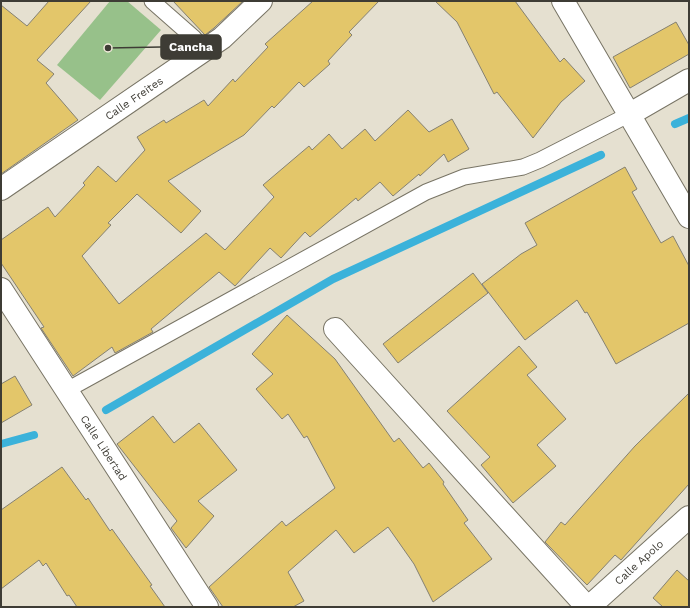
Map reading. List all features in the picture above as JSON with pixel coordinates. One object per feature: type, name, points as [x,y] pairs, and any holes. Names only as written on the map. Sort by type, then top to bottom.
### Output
[{"type":"street","name":"Calle Freites","points":[[1,189],[222,38],[261,1]]},
{"type":"street","points":[[563,1],[689,217]]},
{"type":"street","points":[[630,114],[689,80]]},
{"type":"street","name":"Calle Libertad","points":[[1,289],[207,607]]},
{"type":"street","points":[[335,329],[588,607]]},
{"type":"street","name":"Calle Apolo","points":[[588,607],[689,517]]},
{"type":"lane","points":[[152,1],[194,38],[204,50]]},
{"type":"lane","points":[[66,390],[426,192],[464,177],[480,173],[502,171],[540,160],[630,114]]},
{"type":"green space","points":[[110,1],[127,1],[161,30],[100,100],[57,65]]},
{"type":"building","points":[[49,1],[91,1],[37,60],[54,74],[46,83],[78,120],[1,174],[1,5],[27,26]]},
{"type":"building","points":[[173,1],[243,1],[205,35]]},
{"type":"building","points":[[313,1],[379,1],[349,32],[352,35],[328,61],[330,64],[304,87],[299,82],[274,108],[272,106],[244,135],[168,181],[201,211],[181,233],[137,194],[108,223],[111,225],[82,256],[119,304],[206,233],[225,250],[274,197],[263,185],[309,146],[312,150],[329,134],[342,149],[365,129],[375,141],[408,110],[429,132],[452,119],[469,149],[448,162],[444,154],[420,176],[419,174],[393,196],[380,182],[358,201],[356,198],[310,237],[305,232],[281,258],[270,248],[235,286],[219,272],[151,329],[153,332],[115,353],[112,347],[73,376],[41,328],[44,327],[1,263],[1,240],[48,207],[55,217],[85,185],[83,183],[98,166],[116,182],[145,150],[137,137],[164,120],[166,123],[204,100],[208,106],[233,79],[235,82],[268,47],[265,44]]},
{"type":"building","points":[[435,1],[515,1],[560,62],[564,58],[585,81],[561,102],[533,138],[497,92],[494,94],[457,22]]},
{"type":"building","points":[[676,22],[689,45],[689,54],[630,88],[613,57]]},
{"type":"building","points":[[625,167],[637,189],[632,192],[661,243],[673,236],[689,266],[689,323],[616,364],[587,312],[585,313],[577,300],[525,340],[482,284],[521,254],[537,245],[525,223]]},
{"type":"building","points":[[473,273],[488,293],[398,363],[383,344]]},
{"type":"building","points":[[287,315],[335,359],[394,442],[399,438],[423,468],[429,463],[444,482],[443,484],[468,520],[464,523],[492,559],[433,602],[414,564],[388,527],[354,553],[336,530],[288,572],[304,601],[293,607],[223,607],[209,587],[282,521],[286,526],[335,488],[307,436],[304,438],[288,414],[282,419],[256,389],[273,374],[252,354]]},
{"type":"building","points":[[519,346],[537,367],[527,375],[566,419],[537,445],[556,466],[513,503],[481,465],[490,457],[447,411]]},
{"type":"building","points":[[15,376],[32,405],[1,423],[1,384]]},
{"type":"building","points":[[689,393],[689,484],[621,560],[615,555],[587,585],[545,542],[561,522],[565,525],[635,446]]},
{"type":"building","points":[[153,416],[174,443],[199,423],[237,470],[198,501],[214,516],[186,548],[171,528],[177,521],[117,444]]},
{"type":"building","points":[[62,467],[86,500],[88,498],[110,531],[112,529],[152,585],[150,586],[165,607],[77,607],[69,595],[67,596],[46,563],[43,566],[39,560],[1,589],[1,510]]},
{"type":"building","points":[[677,570],[689,581],[689,607],[663,607],[653,598]]},
{"type":"waterway","points":[[675,124],[689,118]]},
{"type":"waterway","points":[[106,410],[333,279],[601,155]]},
{"type":"waterway","points":[[1,444],[34,435]]},
{"type":"place","name":"Cancha","points":[[108,48]]}]
